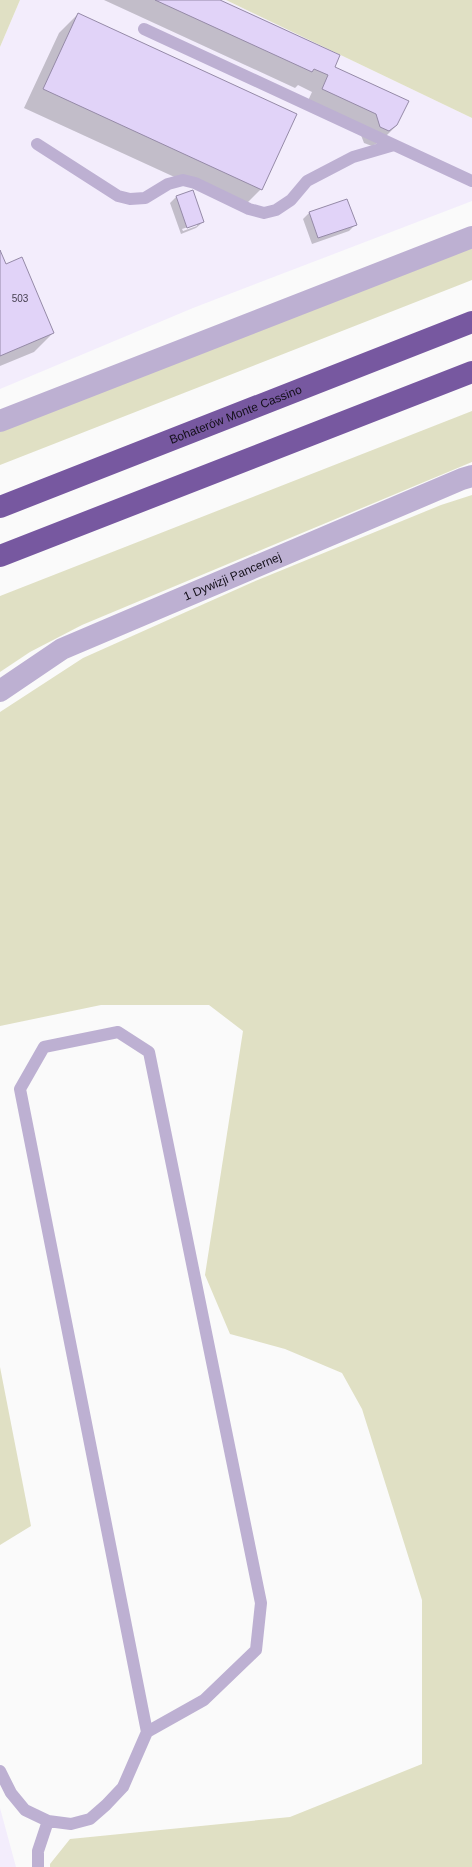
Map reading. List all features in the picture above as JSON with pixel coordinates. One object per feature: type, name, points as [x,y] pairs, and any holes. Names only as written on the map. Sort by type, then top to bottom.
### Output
[{"type":"highway","name":"Bohaterów Monte Cassino","points":[[0,507],[472,322]]},
{"type":"highway","points":[[0,556],[472,372]]},
{"type":"street","points":[[0,421],[472,237]]},
{"type":"street","name":"1 Dywizji Pancernej","points":[[0,691],[62,649],[462,478],[472,476]]},
{"type":"lane","points":[[144,29],[472,181]]},
{"type":"lane","points":[[37,144],[118,196],[130,199],[145,198],[168,184],[183,180],[195,183],[249,209],[264,213],[276,210],[290,200],[307,181],[353,157],[394,145]]},
{"type":"lane","points":[[0,1771],[11,1793],[25,1810],[48,1821],[71,1824],[90,1819],[123,1787],[146,1732],[20,1089],[44,1047],[118,1032],[149,1052],[261,1603],[256,1650],[204,1700],[146,1732]]},
{"type":"lane","points":[[38,1867],[38,1852],[48,1821]]},
{"type":"shaded area","points":[[20,0],[226,0],[472,118],[472,201],[193,308],[0,389],[0,47]]},
{"type":"shaded area","points":[[0,1808],[16,1867],[0,1867]]},
{"type":"green space","points":[[0,0],[20,0],[0,47]]},
{"type":"green space","points":[[226,0],[472,0],[472,118]]},
{"type":"green space","points":[[472,248],[472,280],[0,465],[0,432],[310,309]]},
{"type":"green space","points":[[472,411],[472,462],[82,625],[30,652],[0,672],[0,596]]},
{"type":"green space","points":[[472,495],[472,1867],[50,1867],[50,1864],[70,1839],[290,1817],[422,1764],[422,1600],[362,1409],[342,1373],[285,1349],[230,1334],[205,1275],[243,1031],[209,1005],[101,1005],[0,1026],[0,712],[83,658],[253,582],[441,505]]},
{"type":"green space","points":[[0,1367],[31,1526],[0,1545]]},
{"type":"building","points":[[155,0],[220,0],[340,55],[335,67],[409,101],[397,125],[389,131],[380,127],[376,114],[322,89],[328,75],[314,69],[312,72]]},
{"type":"building","points":[[78,13],[297,114],[262,190],[43,89]]},
{"type":"building","points":[[193,190],[204,222],[187,228],[176,196]]},
{"type":"building","points":[[347,199],[357,225],[318,238],[309,212]]},
{"type":"building","points":[[0,250],[6,264],[22,257],[54,333],[0,356]]}]
